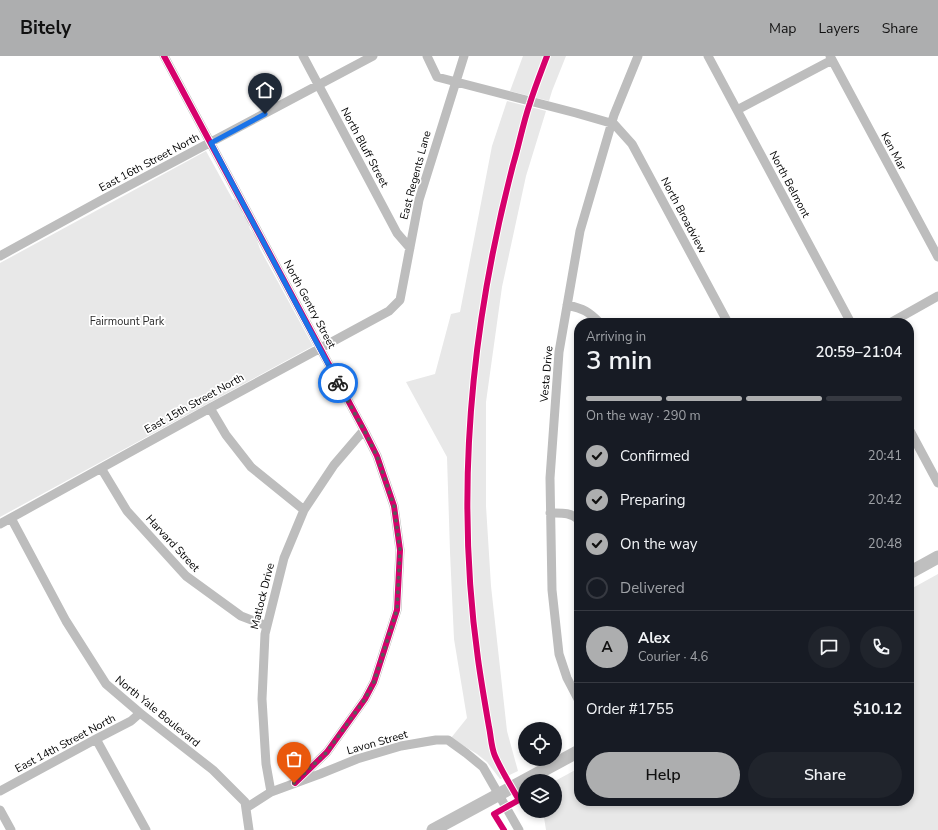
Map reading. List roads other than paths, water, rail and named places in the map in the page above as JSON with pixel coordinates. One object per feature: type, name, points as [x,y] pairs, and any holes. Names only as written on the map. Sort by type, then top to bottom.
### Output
[{"type":"main road","points":[[914,569],[938,557]]},
{"type":"main road","points":[[433,830],[574,754]]},
{"type":"street","name":"North Gentry Street","points":[[164,56],[364,430],[377,456],[394,506],[400,550],[397,610],[374,682],[365,699],[327,752],[294,783]]},
{"type":"street","name":"North Bluff Street","points":[[303,56],[397,233],[410,248]]},
{"type":"street","name":"East 16th Street North","points":[[0,256],[100,201],[373,56]]},
{"type":"street","points":[[427,56],[437,77],[576,113],[612,124]]},
{"type":"street","name":"East Regents Lane","points":[[397,303],[400,300],[419,200],[464,56]]},
{"type":"street","name":"Vesta Drive","points":[[574,692],[567,678],[559,654],[552,590],[550,478],[559,352],[580,231],[614,114],[638,56]]},
{"type":"street","name":"North Belmont","points":[[708,56],[848,318]]},
{"type":"street","points":[[738,110],[831,58]]},
{"type":"street","name":"Ken Mar","points":[[831,58],[938,256]]},
{"type":"street","name":"North Broadview","points":[[612,124],[614,124],[632,144],[725,318]]},
{"type":"street","points":[[899,318],[938,296]]},
{"type":"street","name":"East 15th Street North","points":[[0,524],[389,311],[397,303]]},
{"type":"street","points":[[567,305],[581,308],[595,318]]},
{"type":"street","points":[[210,408],[226,435],[251,467],[304,510]]},
{"type":"street","name":"Matlock Drive","points":[[271,792],[266,764],[262,699],[265,634],[284,558],[304,510],[334,465],[364,430]]},
{"type":"street","points":[[914,438],[938,483]]},
{"type":"street","name":"Harvard Street","points":[[101,468],[128,511],[186,576],[241,616],[267,626]]},
{"type":"street","points":[[550,513],[562,513],[574,516]]},
{"type":"street","name":"North Yale Boulevard","points":[[11,518],[66,621],[106,684],[140,713],[214,770],[245,802],[249,830]]},
{"type":"street","name":"East 14th Street North","points":[[0,791],[131,721],[140,713]]},
{"type":"street","points":[[96,739],[146,830]]},
{"type":"street","name":"Lavon Street","points":[[246,808],[271,792],[357,759],[401,746],[436,740],[448,740],[483,767],[519,830]]},
{"type":"street","points":[[0,810],[11,830]]},
{"type":"park label","name":"Fairmount Park","points":[[127,321]]}]
